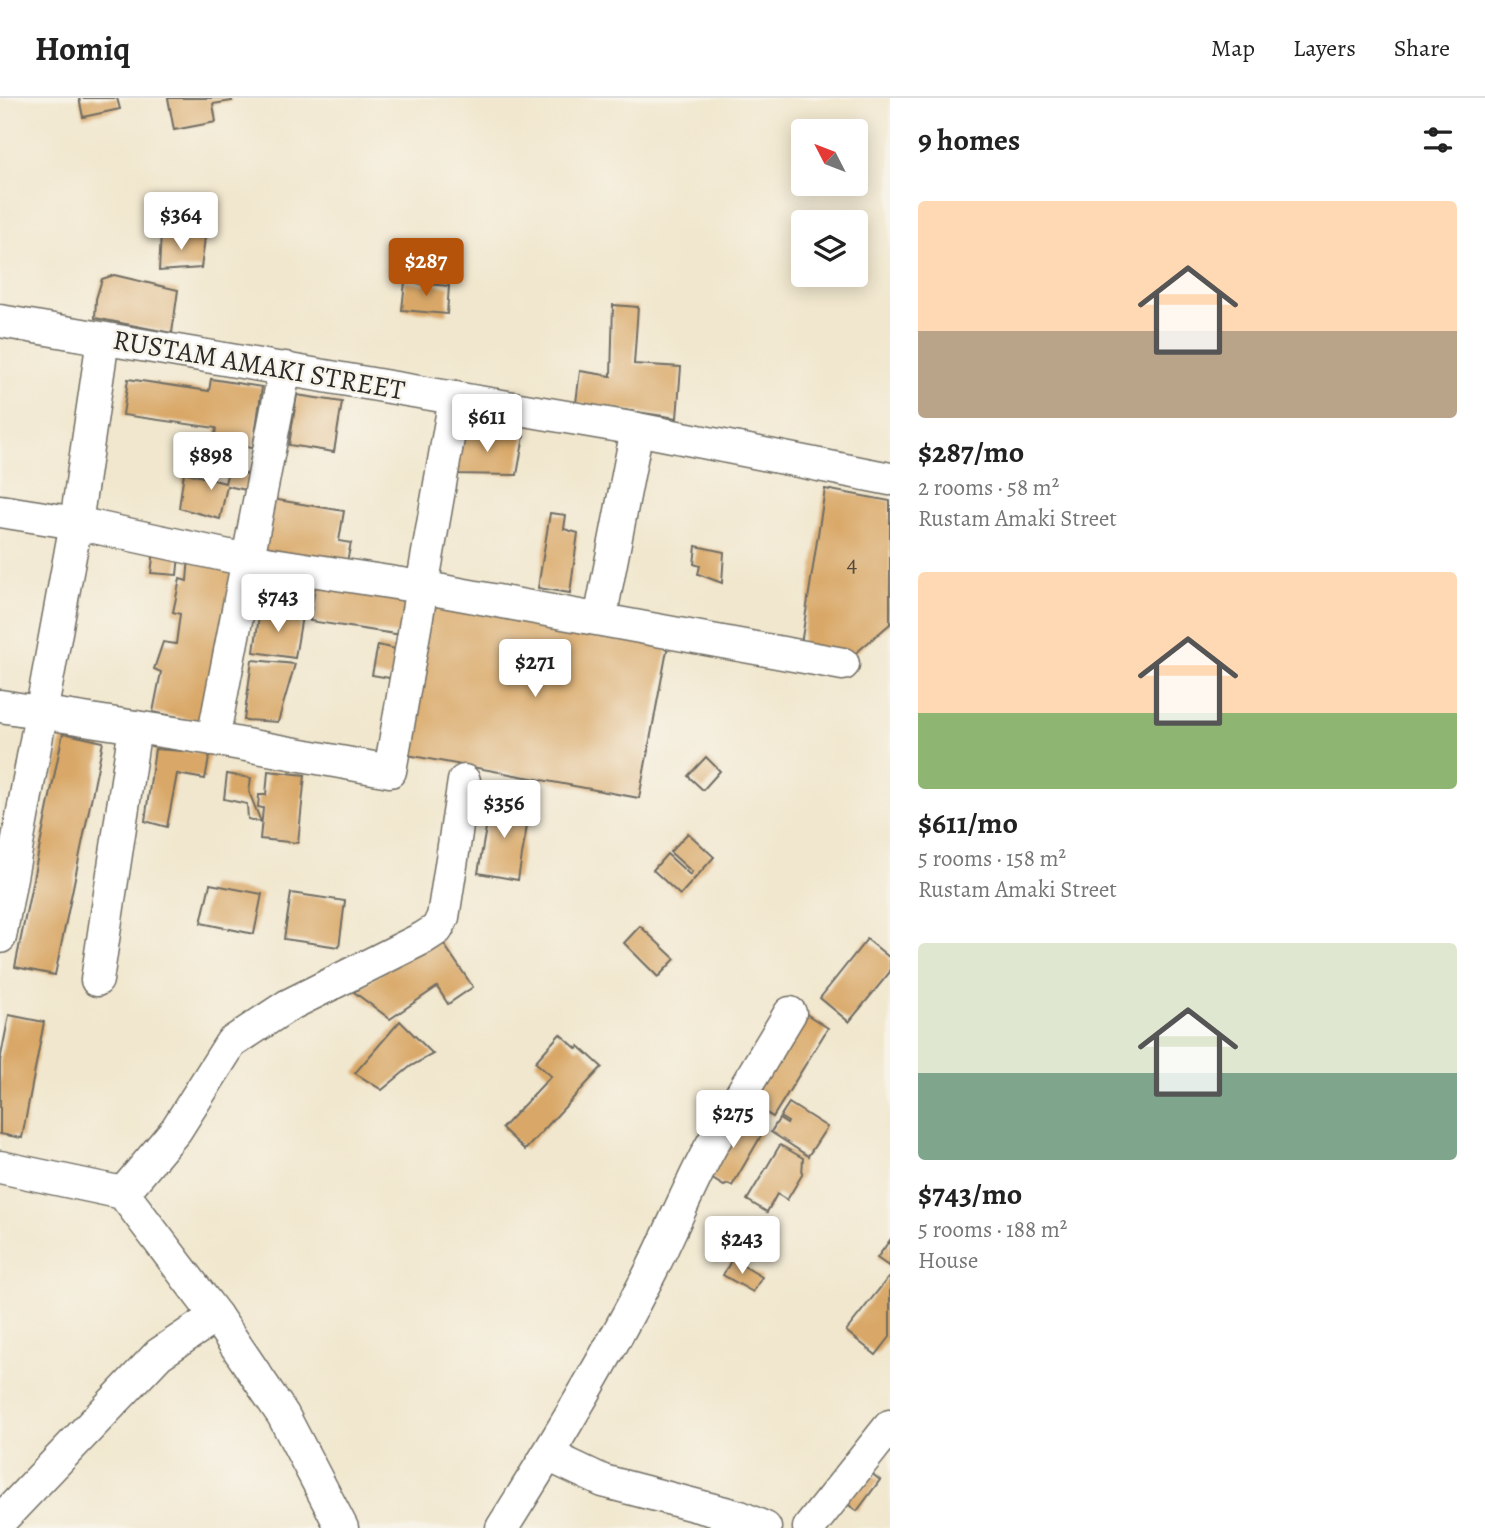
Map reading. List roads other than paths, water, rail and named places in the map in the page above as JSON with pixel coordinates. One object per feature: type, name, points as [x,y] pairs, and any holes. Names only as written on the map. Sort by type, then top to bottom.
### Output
[{"type":"street","name":"RUSTAM AMAKI STREET","points":[[0,321],[637,429],[890,479]]},
{"type":"street","points":[[0,937],[76,523],[103,339]]},
{"type":"street","points":[[213,739],[285,368]]},
{"type":"street","points":[[0,706],[213,739],[390,771],[454,398]]},
{"type":"street","points":[[600,619],[637,429]]},
{"type":"street","points":[[0,511],[76,523],[247,560],[421,587],[843,664]]},
{"type":"street","points":[[97,980],[135,727]]},
{"type":"street","points":[[123,1193],[176,1130],[230,1043],[287,1006],[437,929],[443,917],[464,781]]},
{"type":"street","points":[[502,1528],[548,1455],[649,1274],[709,1150],[790,1013]]},
{"type":"street","points":[[0,1167],[123,1193],[216,1316],[284,1415],[342,1528]]},
{"type":"street","points":[[0,1521],[159,1354],[216,1316]]},
{"type":"street","points":[[809,1528],[890,1426]]},
{"type":"street","points":[[548,1455],[603,1481],[740,1517],[765,1528]]}]
